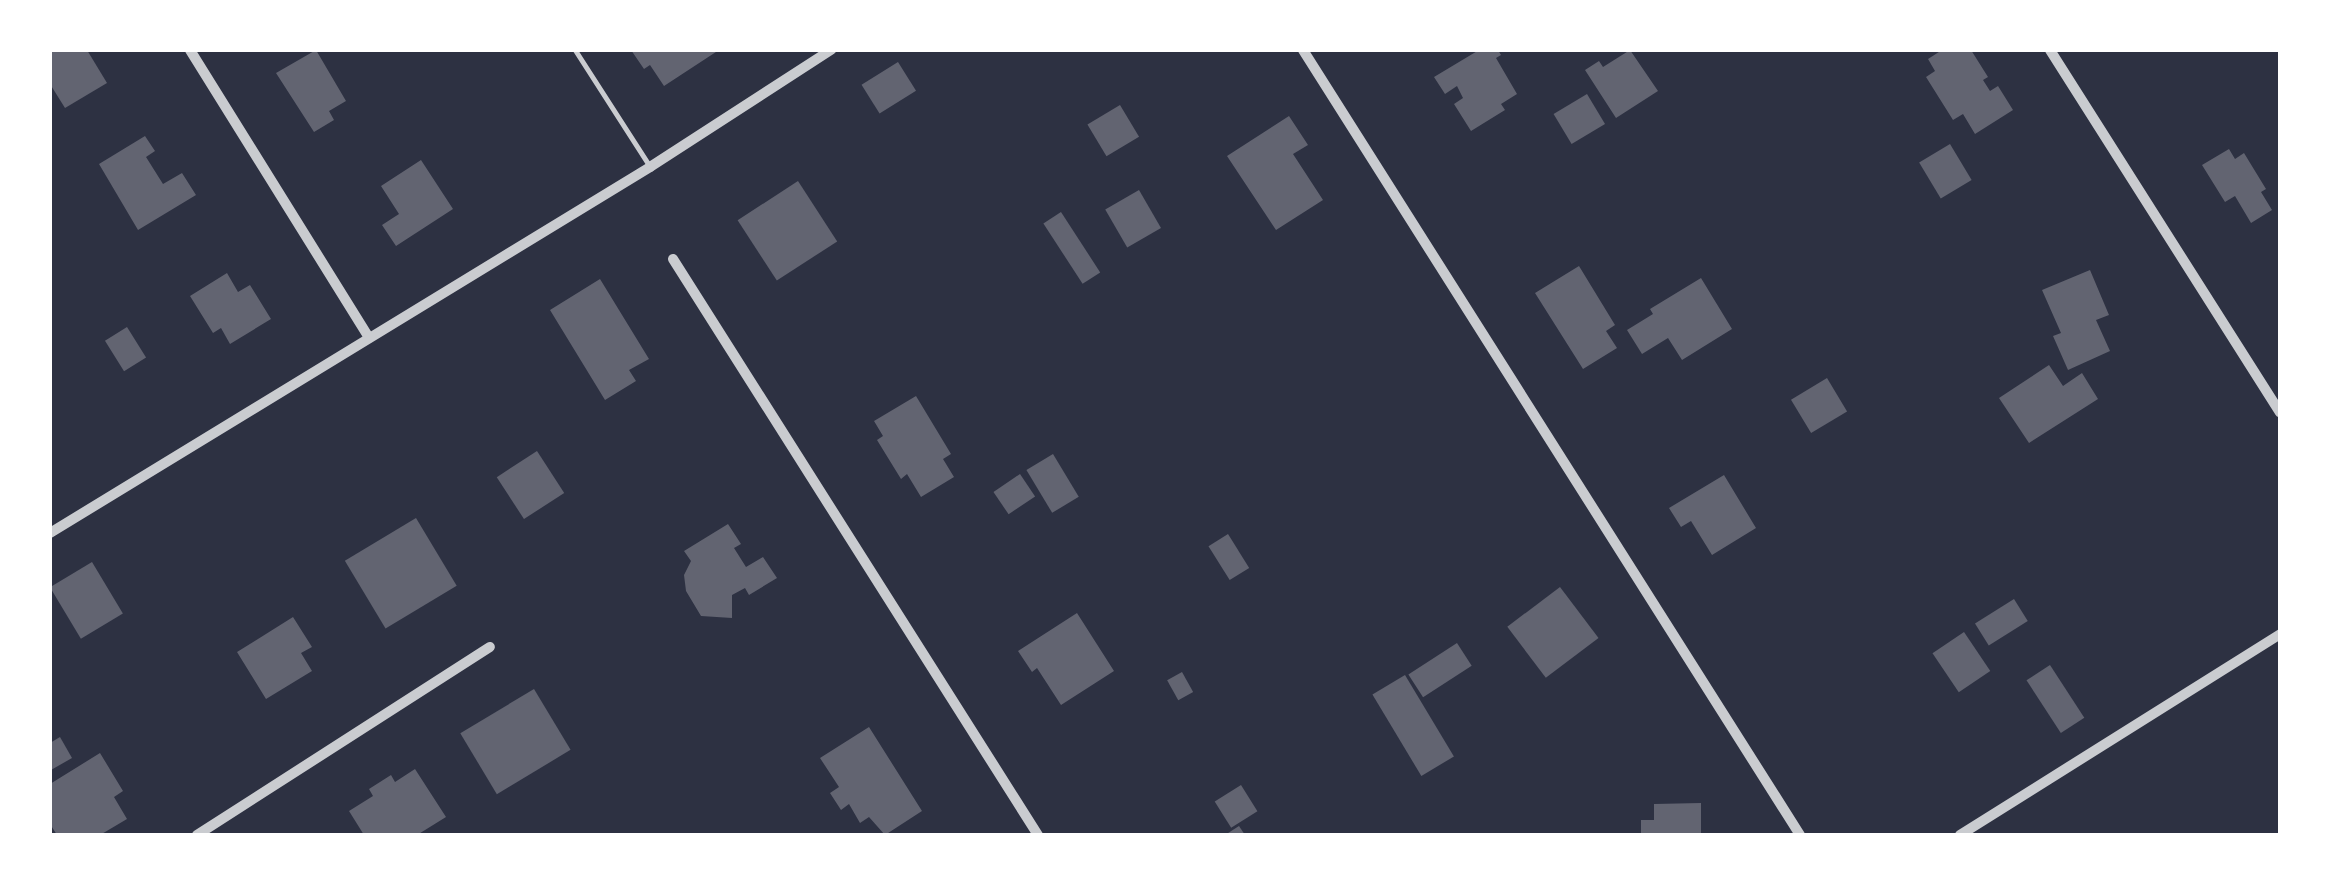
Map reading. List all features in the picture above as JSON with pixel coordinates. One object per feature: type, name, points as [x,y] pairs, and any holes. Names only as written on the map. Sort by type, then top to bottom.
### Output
[{"type":"street","points":[[190,50],[369,338]]},
{"type":"street","points":[[50,533],[650,167],[831,50]]},
{"type":"street","points":[[1303,50],[1800,835]]},
{"type":"street","points":[[2050,50],[2280,412]]},
{"type":"street","points":[[673,259],[1038,835]]},
{"type":"street","points":[[1960,835],[2280,634]]},
{"type":"street","points":[[197,835],[490,647]]},
{"type":"lane","points":[[575,50],[650,167]]},
{"type":"building","points":[[50,50],[87,50],[107,83],[65,108],[50,84]]},
{"type":"building","points":[[316,50],[346,101],[329,111],[334,120],[314,132],[276,73]]},
{"type":"building","points":[[631,50],[719,50],[664,86],[650,65],[644,69]]},
{"type":"building","points":[[1479,50],[1498,50],[1501,55],[1496,58],[1517,94],[1501,104],[1505,110],[1471,131],[1454,104],[1463,98],[1457,86],[1445,94],[1434,77]]},
{"type":"building","points":[[1630,50],[1658,91],[1616,118],[1585,70],[1599,61],[1603,67]]},
{"type":"building","points":[[1942,50],[1971,50],[1988,77],[1983,80],[1990,91],[1998,86],[2013,110],[1975,134],[1963,114],[1953,120],[1926,77],[1935,71],[1928,59]]},
{"type":"building","points":[[898,62],[916,91],[880,114],[862,85]]},
{"type":"building","points":[[1587,94],[1605,124],[1572,144],[1554,114]]},
{"type":"building","points":[[1120,105],[1139,137],[1106,156],[1087,125]]},
{"type":"building","points":[[1289,116],[1308,145],[1293,154],[1323,200],[1276,230],[1227,156]]},
{"type":"building","points":[[145,136],[155,151],[146,157],[163,184],[182,173],[196,195],[138,230],[99,164]]},
{"type":"building","points":[[1950,144],[1972,180],[1941,199],[1919,163]]},
{"type":"building","points":[[2229,149],[2235,159],[2244,153],[2266,189],[2261,192],[2272,210],[2251,223],[2235,196],[2225,202],[2202,165]]},
{"type":"building","points":[[421,160],[453,209],[396,246],[382,225],[399,214],[381,186]]},
{"type":"building","points":[[798,181],[837,241],[777,281],[738,220]]},
{"type":"building","points":[[1139,190],[1161,228],[1127,248],[1105,210]]},
{"type":"building","points":[[1061,212],[1100,272],[1083,284],[1043,223]]},
{"type":"building","points":[[1579,266],[1615,325],[1606,331],[1617,348],[1583,369],[1535,293]]},
{"type":"building","points":[[2090,270],[2109,315],[2096,320],[2110,351],[2068,370],[2053,336],[2061,333],[2042,290]]},
{"type":"building","points":[[227,273],[238,292],[250,285],[271,319],[230,344],[221,328],[213,333],[190,296]]},
{"type":"building","points":[[1701,278],[1732,329],[1682,360],[1668,338],[1642,354],[1627,330],[1653,314],[1650,309]]},
{"type":"building","points":[[600,279],[649,359],[629,370],[636,381],[605,400],[550,310]]},
{"type":"building","points":[[127,327],[146,358],[124,371],[105,341]]},
{"type":"building","points":[[2049,365],[2063,386],[2082,373],[2098,399],[2029,443],[1999,398]]},
{"type":"building","points":[[1827,378],[1847,411],[1811,433],[1791,400]]},
{"type":"building","points":[[916,396],[951,454],[943,459],[954,477],[921,497],[907,474],[901,479],[877,440],[883,436],[874,421]]},
{"type":"building","points":[[537,451],[564,493],[524,519],[497,477]]},
{"type":"building","points":[[1053,454],[1079,497],[1052,513],[1026,470]]},
{"type":"building","points":[[1020,474],[1035,496],[1009,514],[993,492]]},
{"type":"building","points":[[1724,475],[1756,528],[1712,555],[1691,521],[1681,527],[1669,508]]},
{"type":"building","points":[[416,518],[457,586],[386,628],[345,561]]},
{"type":"building","points":[[728,524],[741,544],[734,548],[746,567],[763,557],[777,578],[749,595],[745,588],[732,595],[732,618],[701,616],[686,591],[684,575],[691,561],[684,551]]},
{"type":"building","points":[[1228,534],[1249,568],[1230,580],[1208,546]]},
{"type":"building","points":[[92,562],[123,613],[81,639],[50,587]]},
{"type":"building","points":[[1560,587],[1599,638],[1546,678],[1507,627]]},
{"type":"building","points":[[2014,599],[2028,621],[1989,645],[1975,623]]},
{"type":"building","points":[[1077,613],[1114,671],[1061,705],[1037,668],[1032,672],[1018,651]]},
{"type":"building","points":[[293,617],[312,647],[301,653],[312,671],[266,699],[237,652]]},
{"type":"building","points":[[1964,632],[1990,671],[1959,692],[1932,653]]},
{"type":"building","points":[[1457,643],[1472,666],[1423,697],[1408,675]]},
{"type":"building","points":[[2050,665],[2084,718],[2061,733],[2027,680]]},
{"type":"building","points":[[1182,672],[1193,692],[1178,700],[1167,680]]},
{"type":"building","points":[[1405,675],[1454,756],[1421,776],[1372,695]]},
{"type":"building","points":[[534,689],[571,750],[497,794],[460,733]]},
{"type":"building","points":[[869,727],[922,811],[885,835],[869,817],[860,823],[849,804],[841,810],[830,793],[839,787],[820,758]]},
{"type":"building","points":[[60,737],[72,758],[51,770],[50,743]]},
{"type":"building","points":[[100,753],[123,791],[114,797],[127,819],[100,835],[57,835],[50,824],[50,784]]},
{"type":"building","points":[[415,769],[446,817],[417,835],[364,835],[349,811],[373,796],[369,789],[391,775],[395,782]]},
{"type":"building","points":[[1241,785],[1257,811],[1231,828],[1215,801]]},
{"type":"building","points":[[1701,803],[1701,835],[1641,835],[1641,820],[1654,820],[1654,804]]},
{"type":"building","points":[[1239,826],[1245,835],[1225,835]]}]
